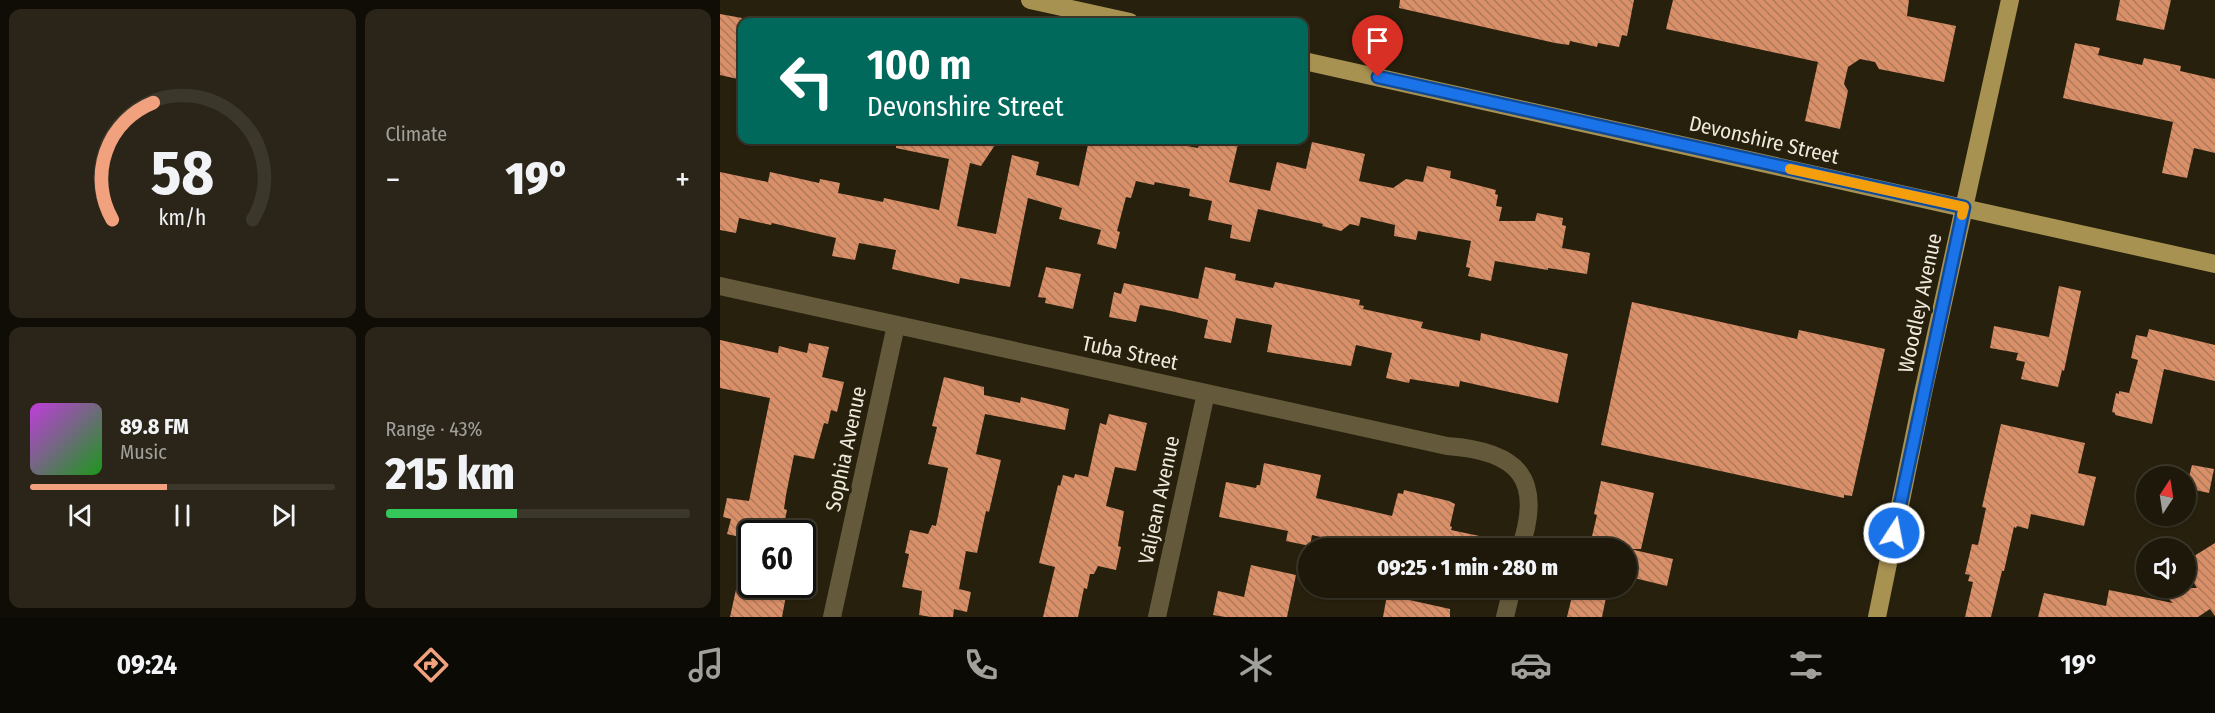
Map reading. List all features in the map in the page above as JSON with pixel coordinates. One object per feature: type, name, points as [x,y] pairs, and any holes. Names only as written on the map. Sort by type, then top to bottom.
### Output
[{"type":"main road","points":[[1030,0],[1112,18]]},
{"type":"main road","name":"Woodley Avenue","points":[[1878,617],[1907,470],[2010,0]]},
{"type":"main road","name":"Devonshire Street","points":[[1308,62],[2215,264]]},
{"type":"street","name":"Tuba Street","points":[[720,286],[1447,447],[1466,448],[1492,454],[1512,465],[1524,477],[1529,490],[1531,506],[1524,538]]},
{"type":"street","name":"Sophia Avenue","points":[[832,617],[896,325]]},
{"type":"street","name":"Valjean Avenue","points":[[1157,617],[1206,393]]},
{"type":"street","points":[[1505,617],[1510,598]]},
{"type":"building","points":[[1400,0],[1634,0],[1627,36],[1622,35],[1619,47],[1598,43],[1597,47],[1570,41],[1569,45],[1555,43],[1399,8]]},
{"type":"building","points":[[1673,0],[1909,0],[1907,16],[1956,26],[1944,82],[1879,69],[1875,62],[1860,59],[1848,67],[1844,84],[1848,91],[1840,129],[1805,121],[1818,62],[1666,29]]},
{"type":"building","points":[[2120,0],[2171,0],[2164,30],[2116,20]]},
{"type":"building","points":[[720,14],[742,18],[738,18],[738,79],[720,75]]},
{"type":"building","points":[[2075,43],[2100,48],[2098,55],[2142,65],[2144,58],[2181,66],[2180,71],[2215,79],[2215,153],[2194,148],[2187,178],[2162,173],[2173,122],[2063,98]]},
{"type":"building","points":[[1312,142],[1365,154],[1359,181],[1393,188],[1406,179],[1423,182],[1427,166],[1451,171],[1450,178],[1496,190],[1495,194],[1498,195],[1496,206],[1502,207],[1499,221],[1535,221],[1537,213],[1563,218],[1562,225],[1566,226],[1562,248],[1590,253],[1587,274],[1495,261],[1491,281],[1468,276],[1470,268],[1466,267],[1471,241],[1418,231],[1416,240],[1394,236],[1395,225],[1361,217],[1359,226],[1350,224],[1341,231],[1322,226],[1323,224],[1258,209],[1250,242],[1230,238],[1232,225],[1208,220],[1212,201],[1189,196],[1190,189],[1136,181],[1131,198],[1126,197],[1117,231],[1120,232],[1116,249],[1097,244],[1101,230],[1059,219],[1062,208],[1028,198],[1010,287],[960,278],[959,284],[892,269],[896,250],[859,243],[855,260],[832,256],[836,238],[772,223],[771,225],[739,218],[736,233],[720,230],[720,172],[768,182],[770,172],[819,183],[820,179],[840,183],[838,193],[883,202],[884,198],[939,210],[949,159],[896,148],[896,144],[995,145],[981,166],[970,163],[957,226],[996,234],[1012,155],[1039,162],[1036,175],[1079,186],[1088,144],[1176,144],[1198,148],[1199,144],[1238,144],[1229,182],[1270,191],[1277,162],[1306,169]]},
{"type":"building","points":[[1046,267],[1081,274],[1073,309],[1045,303],[1046,298],[1038,297]]},
{"type":"building","points":[[1205,267],[1236,274],[1235,280],[1273,288],[1275,282],[1360,300],[1359,305],[1364,306],[1363,309],[1423,322],[1421,328],[1480,341],[1481,333],[1568,354],[1558,403],[1460,381],[1459,387],[1410,379],[1409,383],[1386,378],[1392,353],[1356,345],[1351,366],[1267,352],[1272,325],[1236,318],[1231,343],[1204,338],[1208,320],[1171,311],[1140,305],[1136,322],[1109,317],[1114,292],[1121,294],[1124,283],[1198,299]]},
{"type":"building","points":[[2059,286],[2081,291],[2064,371],[2062,370],[2058,387],[2021,379],[2025,362],[2016,360],[2018,353],[1990,348],[1994,326],[2049,337]]},
{"type":"building","points":[[1632,302],[1797,339],[1799,330],[1885,349],[1852,496],[1844,495],[1844,498],[1601,445]]},
{"type":"building","points":[[2149,329],[2215,345],[2215,381],[2164,369],[2152,424],[2115,415],[2112,412],[2116,393],[2119,394],[2119,391],[2129,393],[2138,360],[2131,358],[2136,335],[2147,337]]},
{"type":"building","points":[[720,340],[778,353],[779,346],[807,353],[809,343],[829,347],[822,377],[844,382],[837,412],[831,410],[828,424],[824,423],[814,459],[794,455],[784,509],[787,510],[785,520],[738,520],[738,537],[727,534],[731,519],[723,517],[727,498],[749,501],[770,398],[720,388]]},
{"type":"building","points":[[944,377],[984,387],[984,395],[1020,403],[1021,397],[1069,409],[1065,430],[985,414],[976,454],[1001,460],[977,553],[966,551],[959,589],[971,592],[967,612],[954,609],[953,617],[931,617],[919,615],[922,591],[902,587],[909,554],[905,553],[910,530],[928,534],[932,525],[936,526],[948,468],[928,464],[937,427],[932,426]]},
{"type":"building","points":[[1109,414],[1147,423],[1136,471],[1115,467],[1106,506],[1124,511],[1118,546],[1121,547],[1116,570],[1098,566],[1094,574],[1090,574],[1087,589],[1084,588],[1078,617],[1043,617],[1055,567],[1039,563],[1058,485],[1060,486],[1063,475],[1074,478],[1075,474],[1088,477],[1100,423],[1106,425]]},
{"type":"building","points":[[2001,424],[2085,443],[2078,473],[2096,477],[2084,526],[2031,514],[2028,529],[2014,527],[1991,617],[1965,617],[1973,582],[1968,581],[1970,575],[1965,574],[1972,544],[1978,545],[1986,508],[1982,507]]},
{"type":"building","points":[[1264,463],[1321,475],[1316,498],[1392,516],[1398,493],[1403,494],[1404,490],[1455,504],[1451,530],[1489,538],[1325,538],[1312,535],[1311,538],[1298,538],[1298,544],[1286,541],[1288,531],[1219,517],[1226,482],[1256,488],[1260,485]]},
{"type":"building","points":[[2192,465],[2214,469],[2209,493],[2196,490],[2196,466]]},
{"type":"building","points":[[1601,481],[1654,493],[1641,549],[1637,549],[1637,538],[1592,538],[1597,515],[1594,514]]},
{"type":"building","points":[[2215,543],[2215,616],[2210,609],[2198,617],[2038,617],[2044,593],[2106,606],[2109,590],[2136,595],[2136,598],[2173,603],[2168,598],[2196,598],[2196,555]]},
{"type":"building","points":[[1637,551],[1673,559],[1667,586],[1637,579]]},
{"type":"building","points":[[1251,565],[1296,575],[1287,617],[1213,615],[1218,591],[1244,597]]},
{"type":"building","points":[[737,585],[738,598],[786,598],[782,617],[730,617]]},
{"type":"building","points":[[1386,598],[1400,598],[1450,609],[1450,617],[1383,617]]},
{"type":"building","points":[[1572,598],[1606,598],[1602,617],[1567,617]]},
{"type":"slow traffic","points":[[1790,169],[1964,207],[1962,215]]},
{"type":"route","points":[[1378,77],[1964,207],[1894,533]]}]
